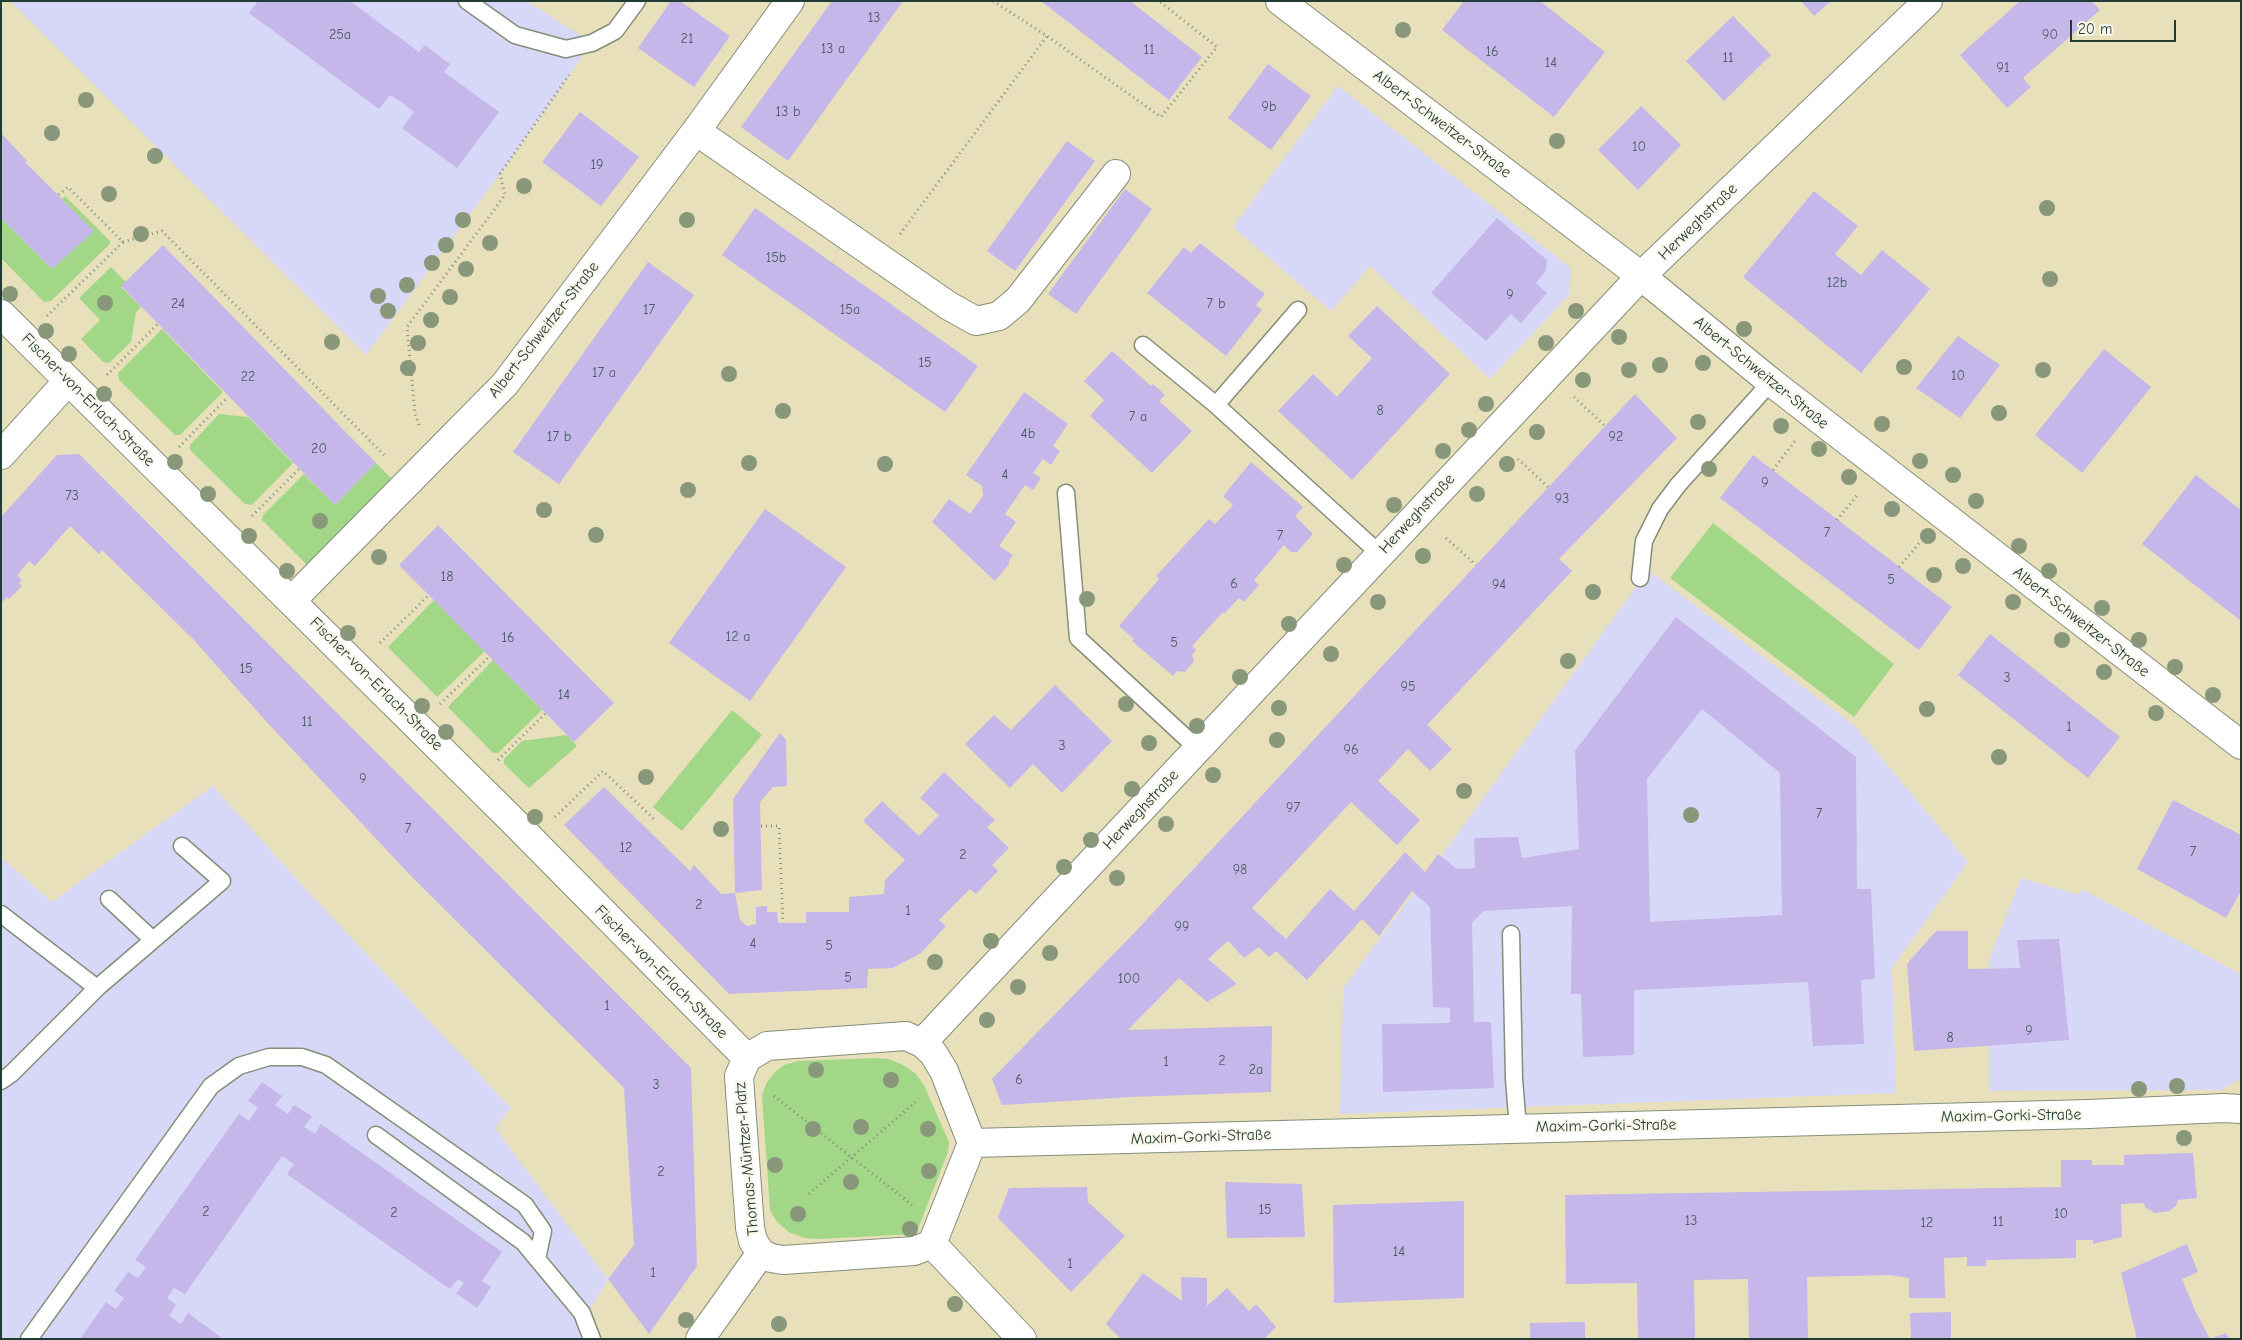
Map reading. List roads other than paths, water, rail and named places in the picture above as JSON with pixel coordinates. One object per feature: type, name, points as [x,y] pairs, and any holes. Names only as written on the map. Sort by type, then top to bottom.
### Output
[{"type":"street","name":"Albert-Schweitzer-Straße","points":[[291,601],[506,384],[696,131],[790,1]]},
{"type":"street","name":"Albert-Schweitzer-Straße","points":[[1280,1],[1641,276],[1771,382],[2241,746]]},
{"type":"street","name":"Herweghstraße","points":[[922,1043],[1641,276],[1928,1]]},
{"type":"street","points":[[696,131],[949,306],[976,320],[999,316],[1018,300],[1116,174]]},
{"type":"street","name":"Fischer-von-Erlach-Straße","points":[[1,314],[512,820],[747,1058]]},
{"type":"street","points":[[1,455],[68,381]]},
{"type":"street","name":"Thomas-Müntzer-Platz","points":[[922,1043],[906,1036],[767,1046],[747,1058],[739,1076],[750,1228],[753,1241],[761,1253],[783,1260],[914,1252],[932,1244]]},
{"type":"street","points":[[922,1043],[932,1053],[944,1072],[972,1143],[932,1244],[1022,1339]]},
{"type":"street","name":"Maxim-Gorki-Straße","points":[[972,1143],[2241,1109]]},
{"type":"street","points":[[700,1339],[761,1253]]},
{"type":"lane","points":[[467,1],[515,35],[566,49],[592,43],[615,31],[636,1]]},
{"type":"lane","points":[[1216,405],[1298,310]]},
{"type":"lane","points":[[1143,345],[1216,405],[1380,554]]},
{"type":"lane","points":[[1640,578],[1644,542],[1660,508],[1678,485],[1771,382]]},
{"type":"lane","points":[[1066,493],[1078,638],[1198,749]]},
{"type":"lane","points":[[1,1081],[11,1074],[96,988],[222,881],[182,846]]},
{"type":"lane","points":[[109,899],[153,940]]},
{"type":"lane","points":[[1,914],[96,988]]},
{"type":"lane","points":[[1510,934],[1514,1079],[1518,1128]]},
{"type":"lane","points":[[29,1339],[211,1086],[239,1066],[269,1057],[302,1057],[326,1064],[525,1205],[543,1231],[537,1259]]},
{"type":"lane","points":[[376,1135],[523,1242],[582,1313],[592,1339]]}]
